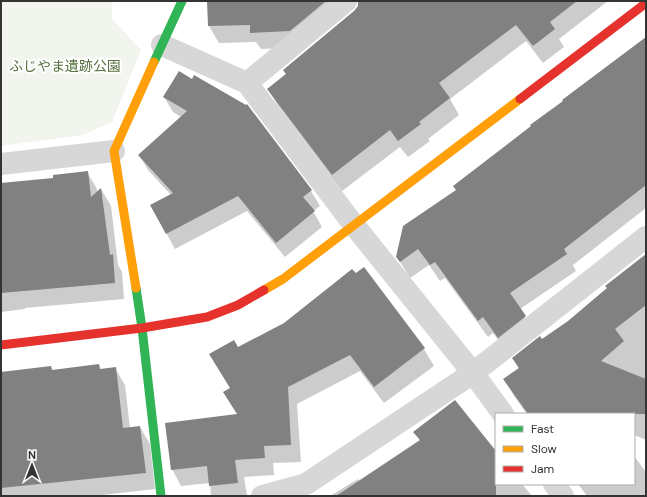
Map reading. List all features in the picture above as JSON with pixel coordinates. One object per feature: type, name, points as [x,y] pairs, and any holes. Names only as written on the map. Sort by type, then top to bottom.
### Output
[{"type":"street","points":[[161,496],[142,328],[114,151],[182,1]]},
{"type":"street","points":[[247,83],[346,1]]},
{"type":"street","points":[[1,345],[142,328],[207,317],[238,305],[283,279],[353,224],[646,3]]},
{"type":"street","points":[[162,45],[247,83],[353,224],[473,373],[502,413]]},
{"type":"street","points":[[1,164],[114,151]]},
{"type":"street","points":[[262,496],[306,484],[473,373],[646,237]]},
{"type":"street","points":[[555,485],[563,496]]},
{"type":"green space","name":"ふじやま遺跡公園","points":[[1,1],[112,1],[112,19],[141,50],[112,122],[83,135],[1,146]]},
{"type":"building","points":[[207,1],[326,1],[290,31],[250,33],[250,25],[208,26]]},
{"type":"building","points":[[358,1],[577,1],[550,22],[555,29],[533,46],[516,25],[439,83],[450,98],[419,122],[421,124],[398,141],[390,130],[332,175],[267,89],[286,74],[283,70],[354,11],[358,6]]},
{"type":"building","points":[[646,37],[646,185],[564,249],[567,254],[510,293],[526,316],[498,338],[483,317],[478,321],[435,262],[430,265],[418,249],[400,262],[396,257],[403,226],[456,190],[453,186],[563,101],[562,100]]},
{"type":"building","points":[[179,71],[192,79],[194,75],[246,105],[247,104],[312,190],[303,197],[315,211],[276,243],[238,196],[166,234],[150,205],[173,193],[138,155],[187,111],[163,97]]},
{"type":"building","points":[[88,171],[91,197],[101,188],[110,255],[113,254],[115,283],[1,293],[1,183],[53,178],[53,175]]},
{"type":"building","points":[[646,254],[646,305],[615,329],[624,341],[601,361],[646,379],[646,414],[527,413],[503,379],[519,368],[512,358],[540,336],[542,339],[568,321],[607,288],[605,286]]},
{"type":"building","points":[[364,267],[425,348],[374,387],[350,355],[288,387],[291,445],[264,446],[265,458],[235,460],[238,483],[209,486],[207,466],[171,470],[165,423],[237,414],[223,392],[230,388],[209,354],[234,340],[238,347],[284,323],[352,269],[356,273]]},
{"type":"building","points":[[99,364],[100,369],[116,367],[123,428],[140,426],[146,473],[1,488],[1,372],[51,366],[52,370]]},
{"type":"building","points":[[455,400],[495,450],[496,496],[336,496],[420,440],[413,432]]},
{"type":"traffic: fast","points":[[154,62],[182,1]]},
{"type":"traffic: fast","points":[[136,288],[161,496]]},
{"type":"traffic: slow","points":[[136,288],[114,151],[154,62]]},
{"type":"traffic: slow","points":[[264,290],[283,279],[520,99]]},
{"type":"traffic: jam","points":[[520,99],[646,3]]},
{"type":"traffic: jam","points":[[1,345],[142,328],[207,317],[238,305],[264,290]]}]
